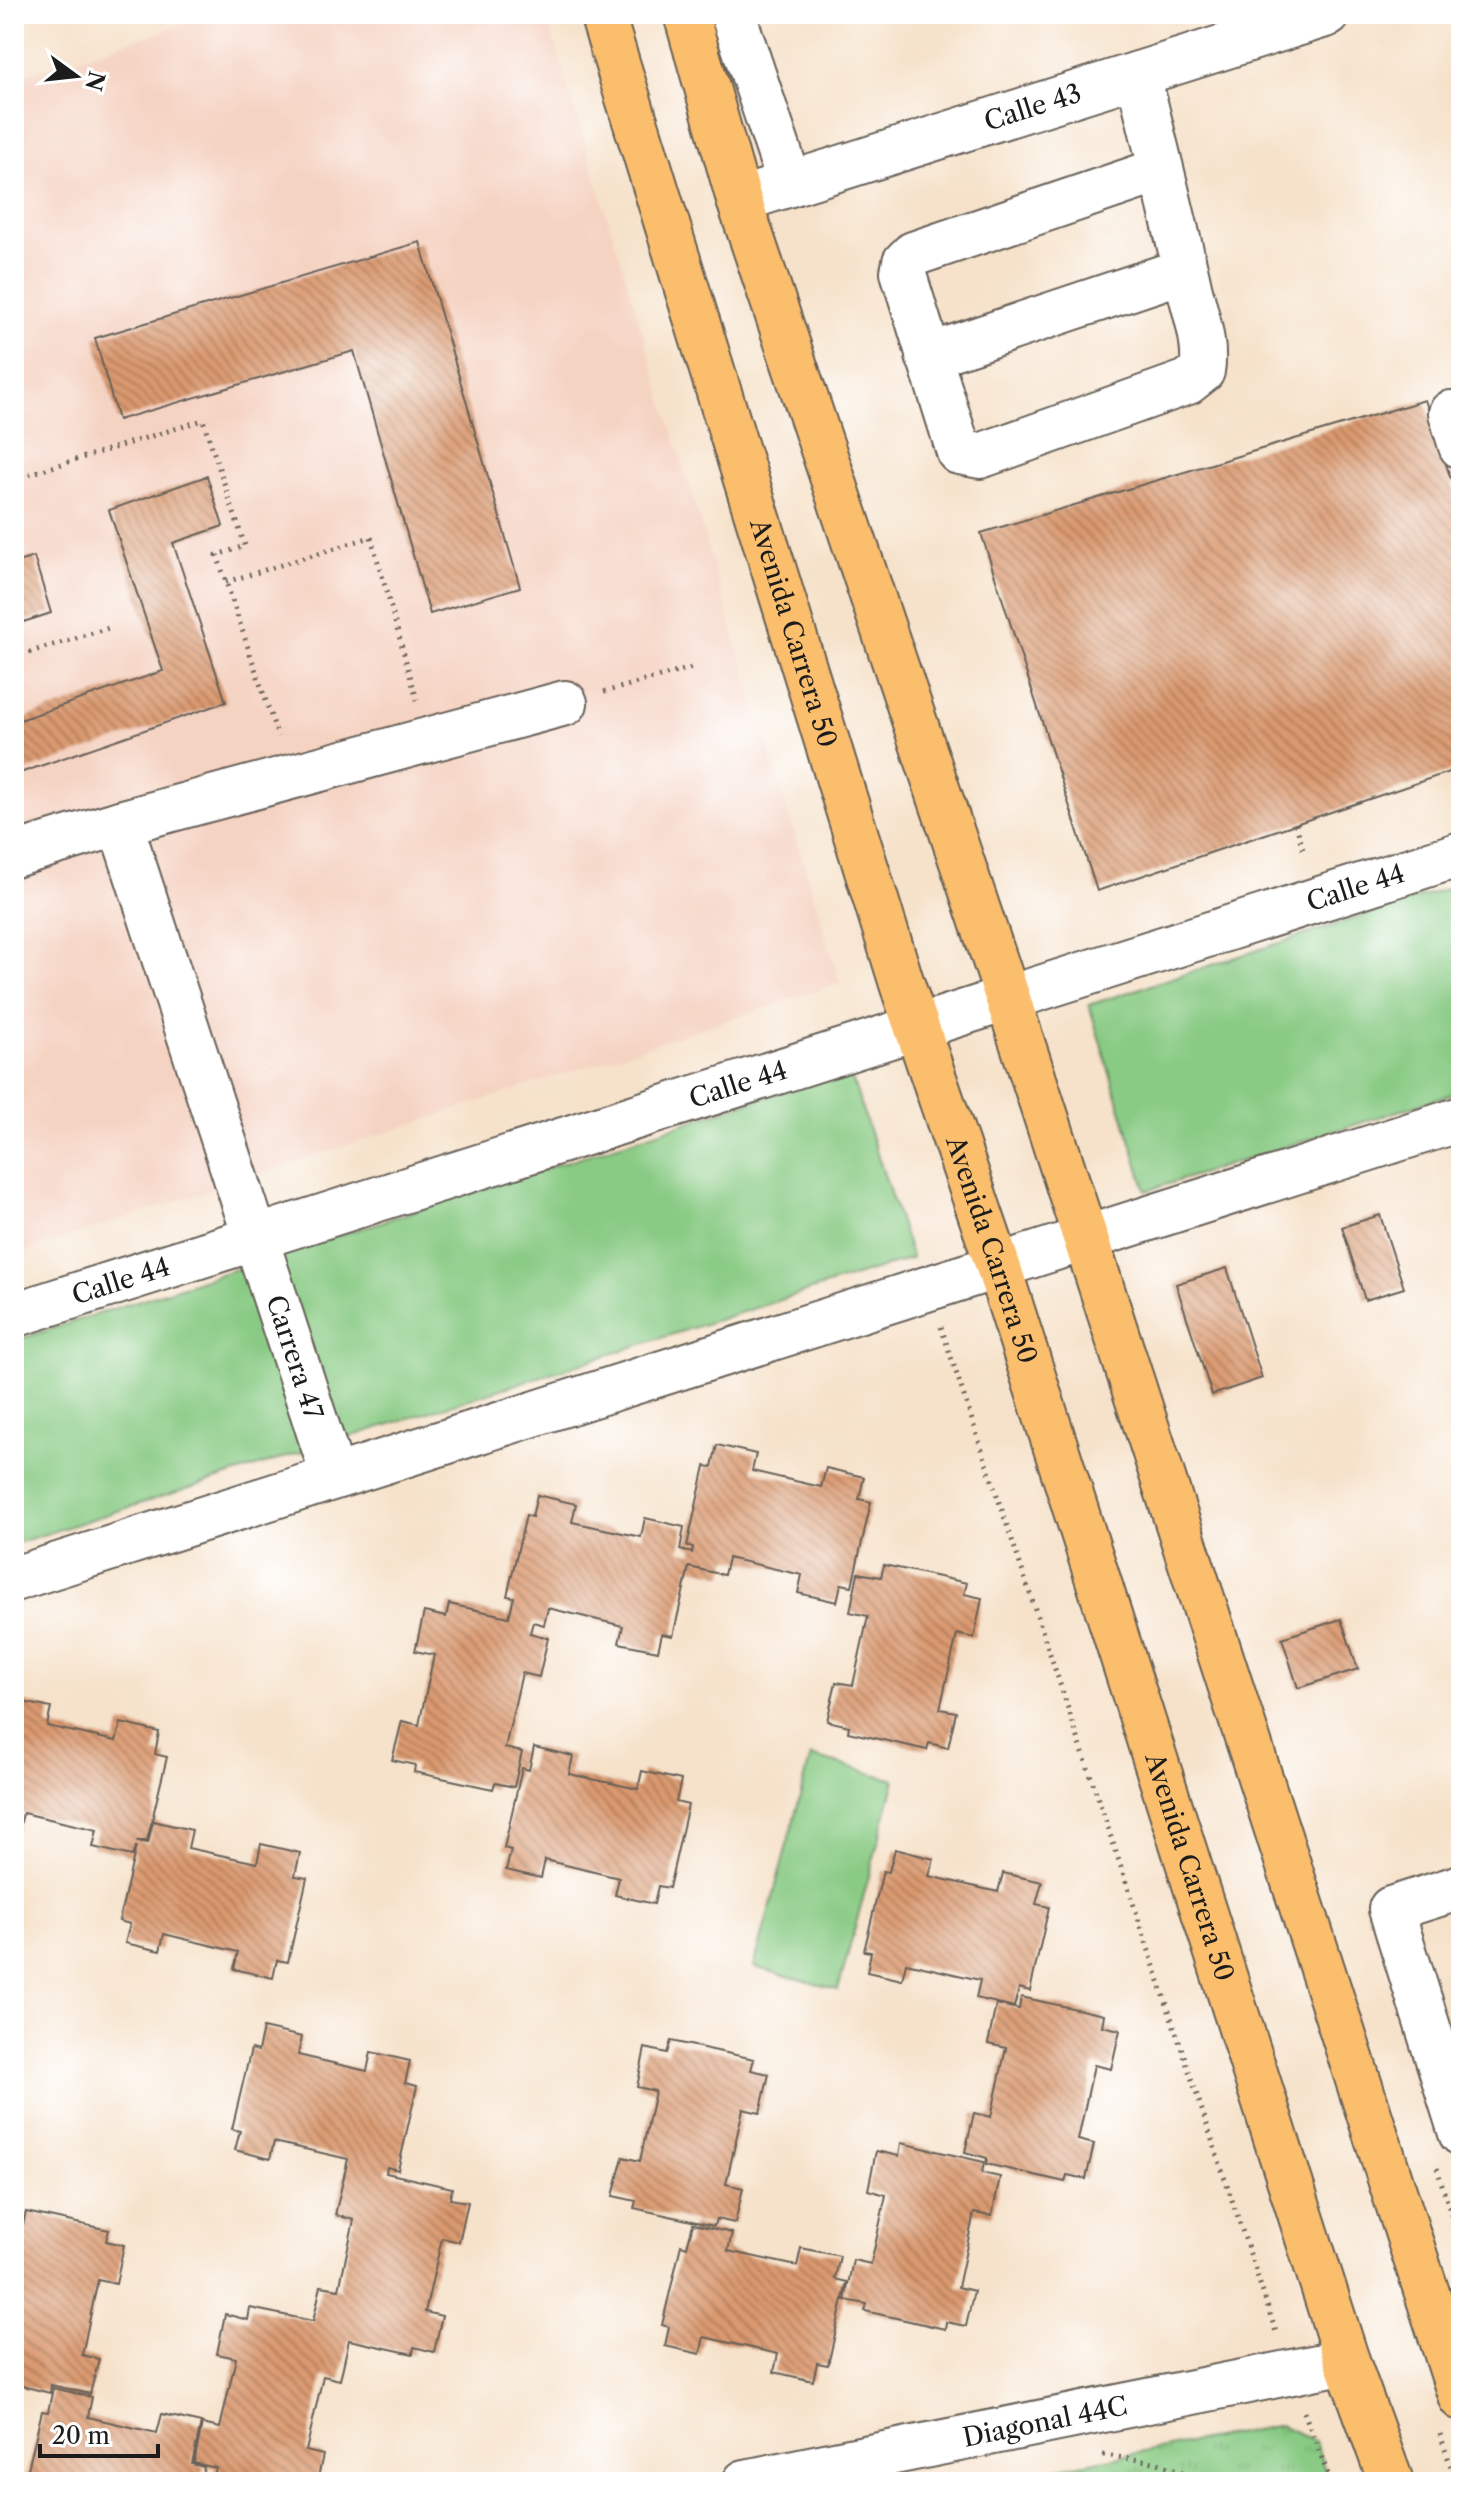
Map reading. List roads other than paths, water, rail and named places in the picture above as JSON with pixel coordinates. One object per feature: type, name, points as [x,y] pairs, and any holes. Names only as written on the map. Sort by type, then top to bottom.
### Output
[{"type":"main road","name":"Avenida Carrera 50","points":[[602,14],[917,1029],[998,1266],[1347,2361],[1391,2482]]},
{"type":"main road","points":[[686,14],[739,200],[1008,999],[1461,2398]]},
{"type":"street","points":[[733,14],[790,184]]},
{"type":"street","name":"Calle 43","points":[[739,200],[1328,14]]},
{"type":"street","points":[[1138,74],[1185,270],[1205,356],[1202,371],[1188,382],[980,456],[959,452],[903,272],[905,262],[913,254],[1161,170]]},
{"type":"street","points":[[928,356],[1185,270]]},
{"type":"street","points":[[14,855],[120,823],[565,703]]},
{"type":"street","name":"Carrera 47","points":[[120,823],[333,1475]]},
{"type":"street","name":"Calle 44","points":[[14,1315],[1461,854]]},
{"type":"street","points":[[14,1579],[333,1475],[1461,1119]]},
{"type":"street","points":[[1461,1887],[1391,1909],[1461,2133]]},
{"type":"street","name":"Diagonal 44C","points":[[745,2482],[1347,2361]]}]
